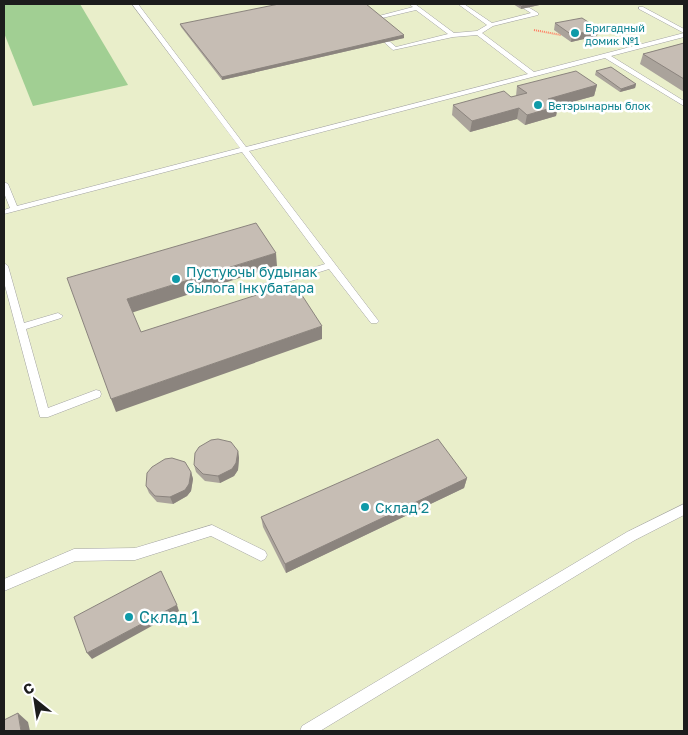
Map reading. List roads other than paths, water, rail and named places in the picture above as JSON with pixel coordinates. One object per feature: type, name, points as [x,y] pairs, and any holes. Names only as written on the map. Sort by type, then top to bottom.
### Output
[{"type":"lane","points":[[134,4],[374,321]]},
{"type":"lane","points":[[412,4],[453,36]]},
{"type":"lane","points":[[461,4],[491,24]]},
{"type":"lane","points":[[378,17],[417,8]]},
{"type":"lane","points":[[387,42],[396,49],[453,36],[478,33],[491,24],[536,14],[526,8]]},
{"type":"lane","points":[[641,8],[684,33]]},
{"type":"lane","points":[[478,33],[533,74]]},
{"type":"lane","points":[[4,212],[684,33]]},
{"type":"lane","points":[[605,55],[684,104]]},
{"type":"lane","points":[[4,184],[14,209]]},
{"type":"lane","points":[[250,291],[331,265]]},
{"type":"lane","points":[[4,266],[44,414],[96,394]]},
{"type":"lane","points":[[22,327],[58,316]]},
{"type":"lane","points":[[307,731],[631,536],[684,510]]},
{"type":"lane","points":[[4,585],[74,555],[134,554],[212,530],[261,555]]},
{"type":"place","name":"Бригадный домик №1","points":[[575,33]]},
{"type":"place","name":"Ветэрынарны блок","points":[[538,105]]},
{"type":"place","name":"Пустуючы будынак былога інкубатара","points":[[176,279]]},
{"type":"place","name":"Склад 2","points":[[365,507]]},
{"type":"place","name":"Склад 1","points":[[129,617]]}]
